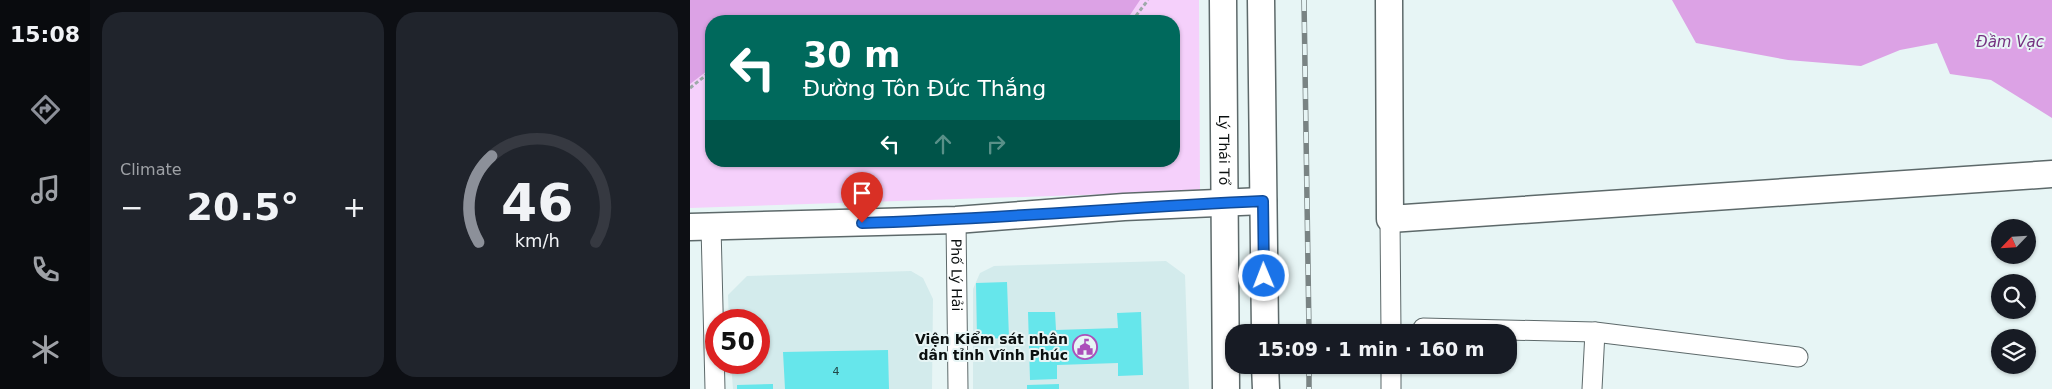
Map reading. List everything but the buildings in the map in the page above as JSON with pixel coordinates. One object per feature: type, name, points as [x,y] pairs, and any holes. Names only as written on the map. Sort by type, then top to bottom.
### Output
[{"type":"main road","name":"Lý Thái Tổ","points":[[1224,0],[1223,202],[1226,389]]},
{"type":"main road","points":[[1261,0],[1265,324]]},
{"type":"main road","points":[[1389,0],[1390,219],[2052,174]]},
{"type":"main road","points":[[700,226],[956,220],[1124,207],[1263,201]]},
{"type":"main road","points":[[1265,374],[1266,389]]},
{"type":"street","points":[[1390,219],[1391,324]]},
{"type":"street","name":"Phố Lý Hải","points":[[956,220],[958,389]]},
{"type":"street","points":[[700,226],[715,389]]},
{"type":"street","points":[[1517,330],[1595,332],[1798,357]]},
{"type":"street","points":[[1592,389],[1595,332]]},
{"type":"street","points":[[1391,374],[1391,389]]},
{"type":"path","points":[[1137,15],[1148,0]]},
{"type":"path","points":[[690,88],[705,76]]},
{"type":"shaded area","points":[[690,0],[1199,0],[1200,191],[690,208]]},
{"type":"shaded area","points":[[1166,261],[1185,275],[1189,389],[973,389],[973,289],[980,273],[994,266]]},
{"type":"shaded area","points":[[911,271],[923,278],[933,299],[932,389],[733,389],[732,374],[770,374],[770,309],[729,309],[728,295],[747,276]]},
{"type":"water","points":[[690,0],[1140,0],[1130,15],[705,15],[705,73],[690,84]]},
{"type":"water","name":"Đầm Vạc","points":[[1672,0],[2052,0],[2052,118],[1991,80],[1950,74],[1937,43],[1900,50],[1861,66],[1788,60],[1696,43]]},
{"type":"railway","points":[[1304,0],[1309,324]]},
{"type":"railway","points":[[1309,374],[1309,389]]},
{"type":"place","name":"Viện Kiểm sát nhân dân tỉnh Vĩnh Phúc","points":[[1085,347]]},
{"type":"route","points":[[862,223],[956,220],[1124,207],[1263,201],[1264,276]]}]
